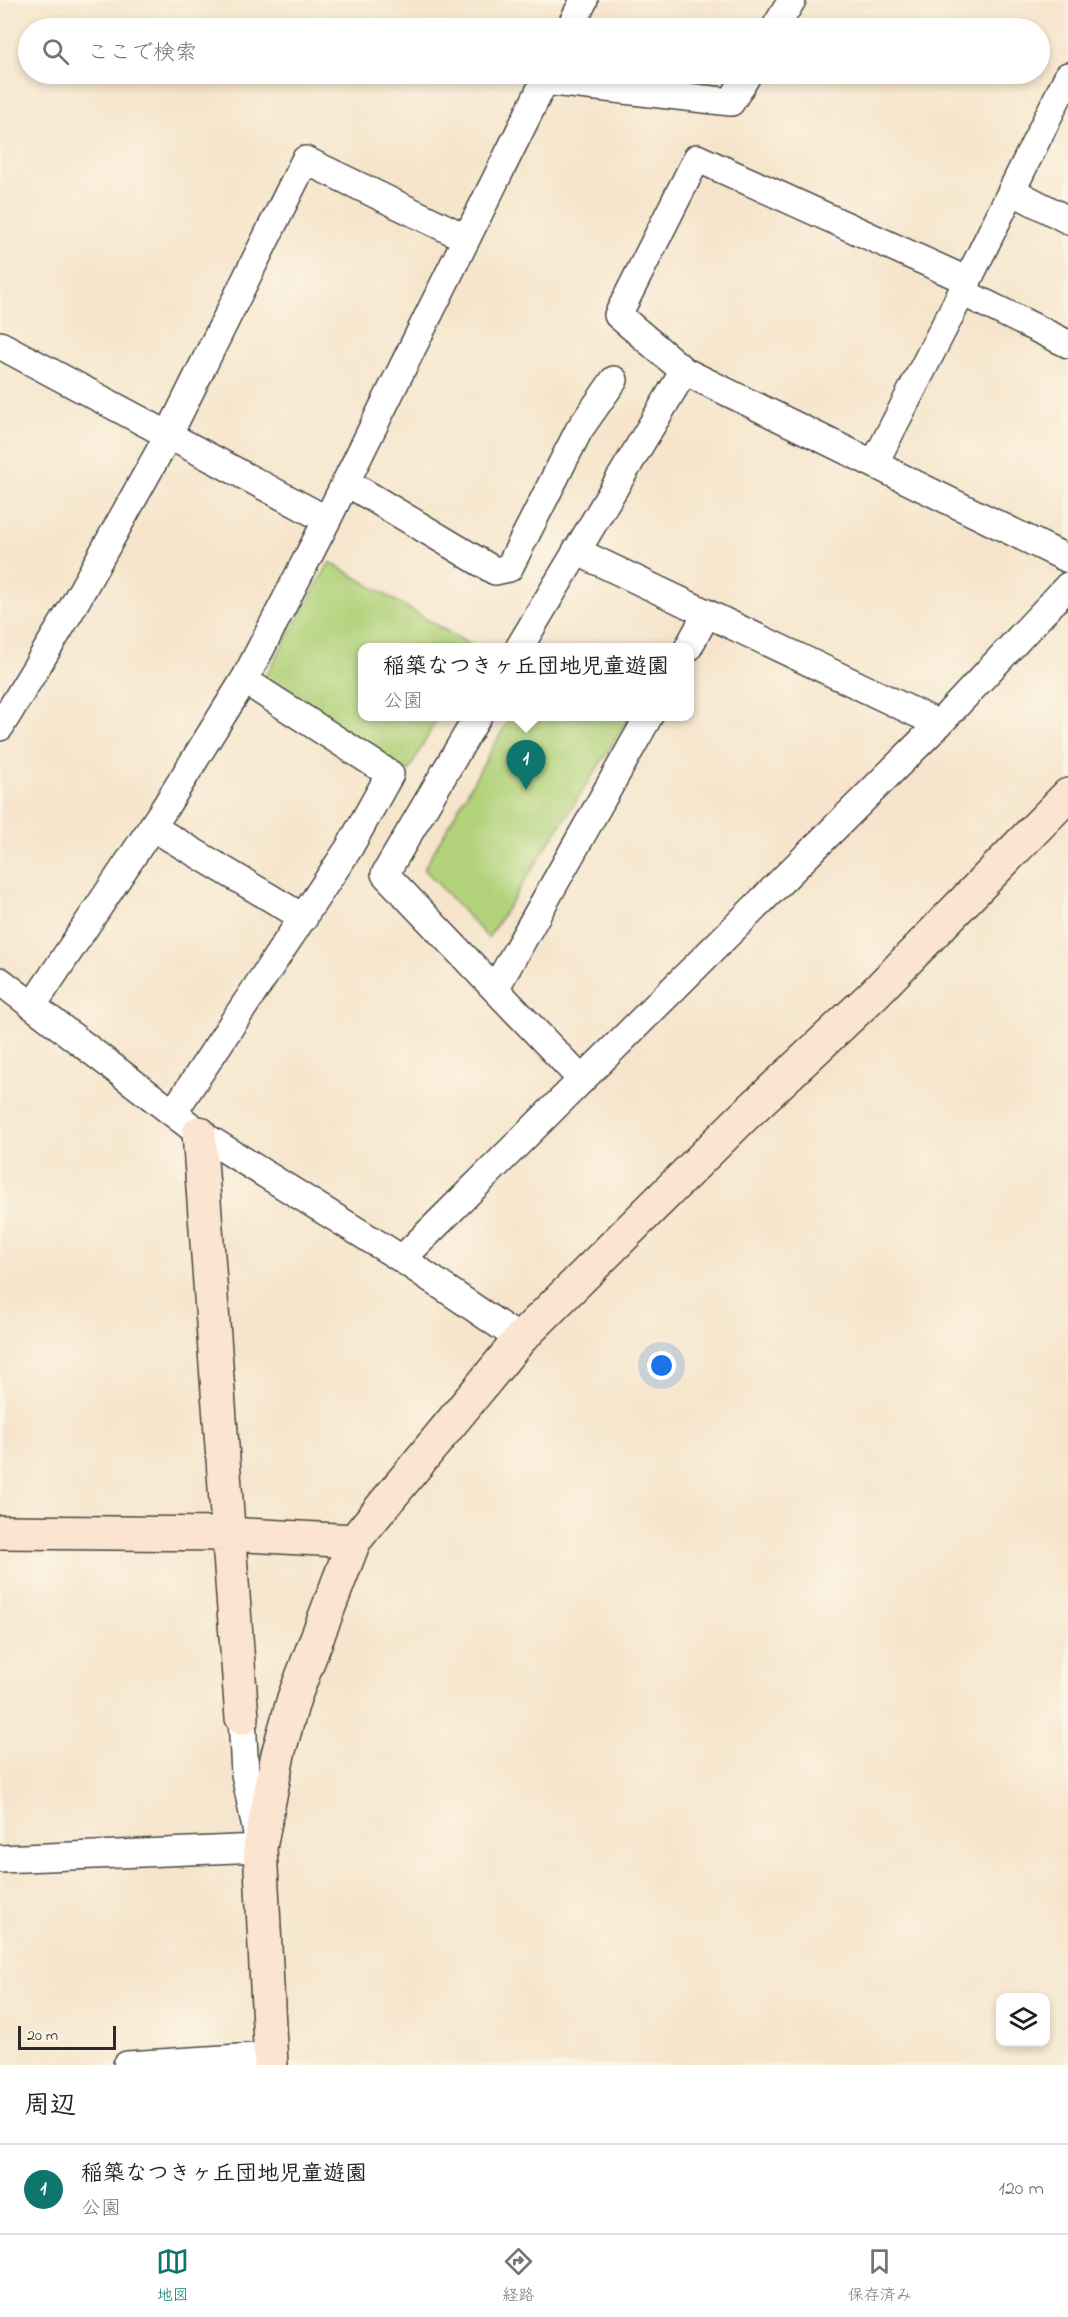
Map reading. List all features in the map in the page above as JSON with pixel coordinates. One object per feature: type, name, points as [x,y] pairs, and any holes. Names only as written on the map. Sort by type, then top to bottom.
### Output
[{"type":"street","points":[[575,18],[584,0]]},
{"type":"street","points":[[781,18],[792,0]]},
{"type":"street","points":[[874,464],[1068,76]]},
{"type":"street","points":[[33,1005],[153,827],[244,680],[327,520],[543,84]]},
{"type":"street","points":[[598,84],[731,102],[742,84]]},
{"type":"street","points":[[1068,344],[965,286],[697,158],[618,315],[684,371],[1068,559]]},
{"type":"street","points":[[0,727],[71,610],[168,436],[305,160],[466,238]]},
{"type":"street","points":[[1012,191],[1068,220]]},
{"type":"street","points":[[0,345],[327,520]]},
{"type":"street","points":[[522,643],[684,371]]},
{"type":"street","points":[[346,482],[495,571],[509,568],[579,430],[614,380]]},
{"type":"street","points":[[576,551],[939,724]]},
{"type":"street","points":[[402,1259],[939,724],[1068,586]]},
{"type":"street","points":[[691,643],[707,613]]},
{"type":"street","points":[[173,1113],[349,848],[390,774],[244,680]]},
{"type":"street","points":[[476,721],[385,874],[581,1079]]},
{"type":"street","points":[[495,989],[647,721]]},
{"type":"street","points":[[260,1848],[273,1777],[294,1698],[354,1541],[520,1339],[741,1119],[873,995],[1068,795]]},
{"type":"street","points":[[153,827],[304,918]]},
{"type":"street","points":[[0,981],[199,1133],[402,1259],[520,1339]]},
{"type":"street","points":[[128,2065],[271,2060],[260,1848],[245,1774],[199,1133]]},
{"type":"street","points":[[0,1532],[228,1534],[354,1541]]},
{"type":"street","points":[[242,1718],[257,1731],[284,1733]]},
{"type":"street","points":[[242,1718],[252,1758],[260,1768],[273,1777]]},
{"type":"street","points":[[0,1859],[260,1848]]},
{"type":"green space","points":[[330,562],[467,643],[358,643],[358,721],[436,721],[408,772],[269,686],[265,677]]},
{"type":"green space","points":[[508,721],[627,721],[488,938],[424,869]]},
{"type":"place","name":"稲築なつきヶ丘団地児童遊園","points":[[526,790]]}]
